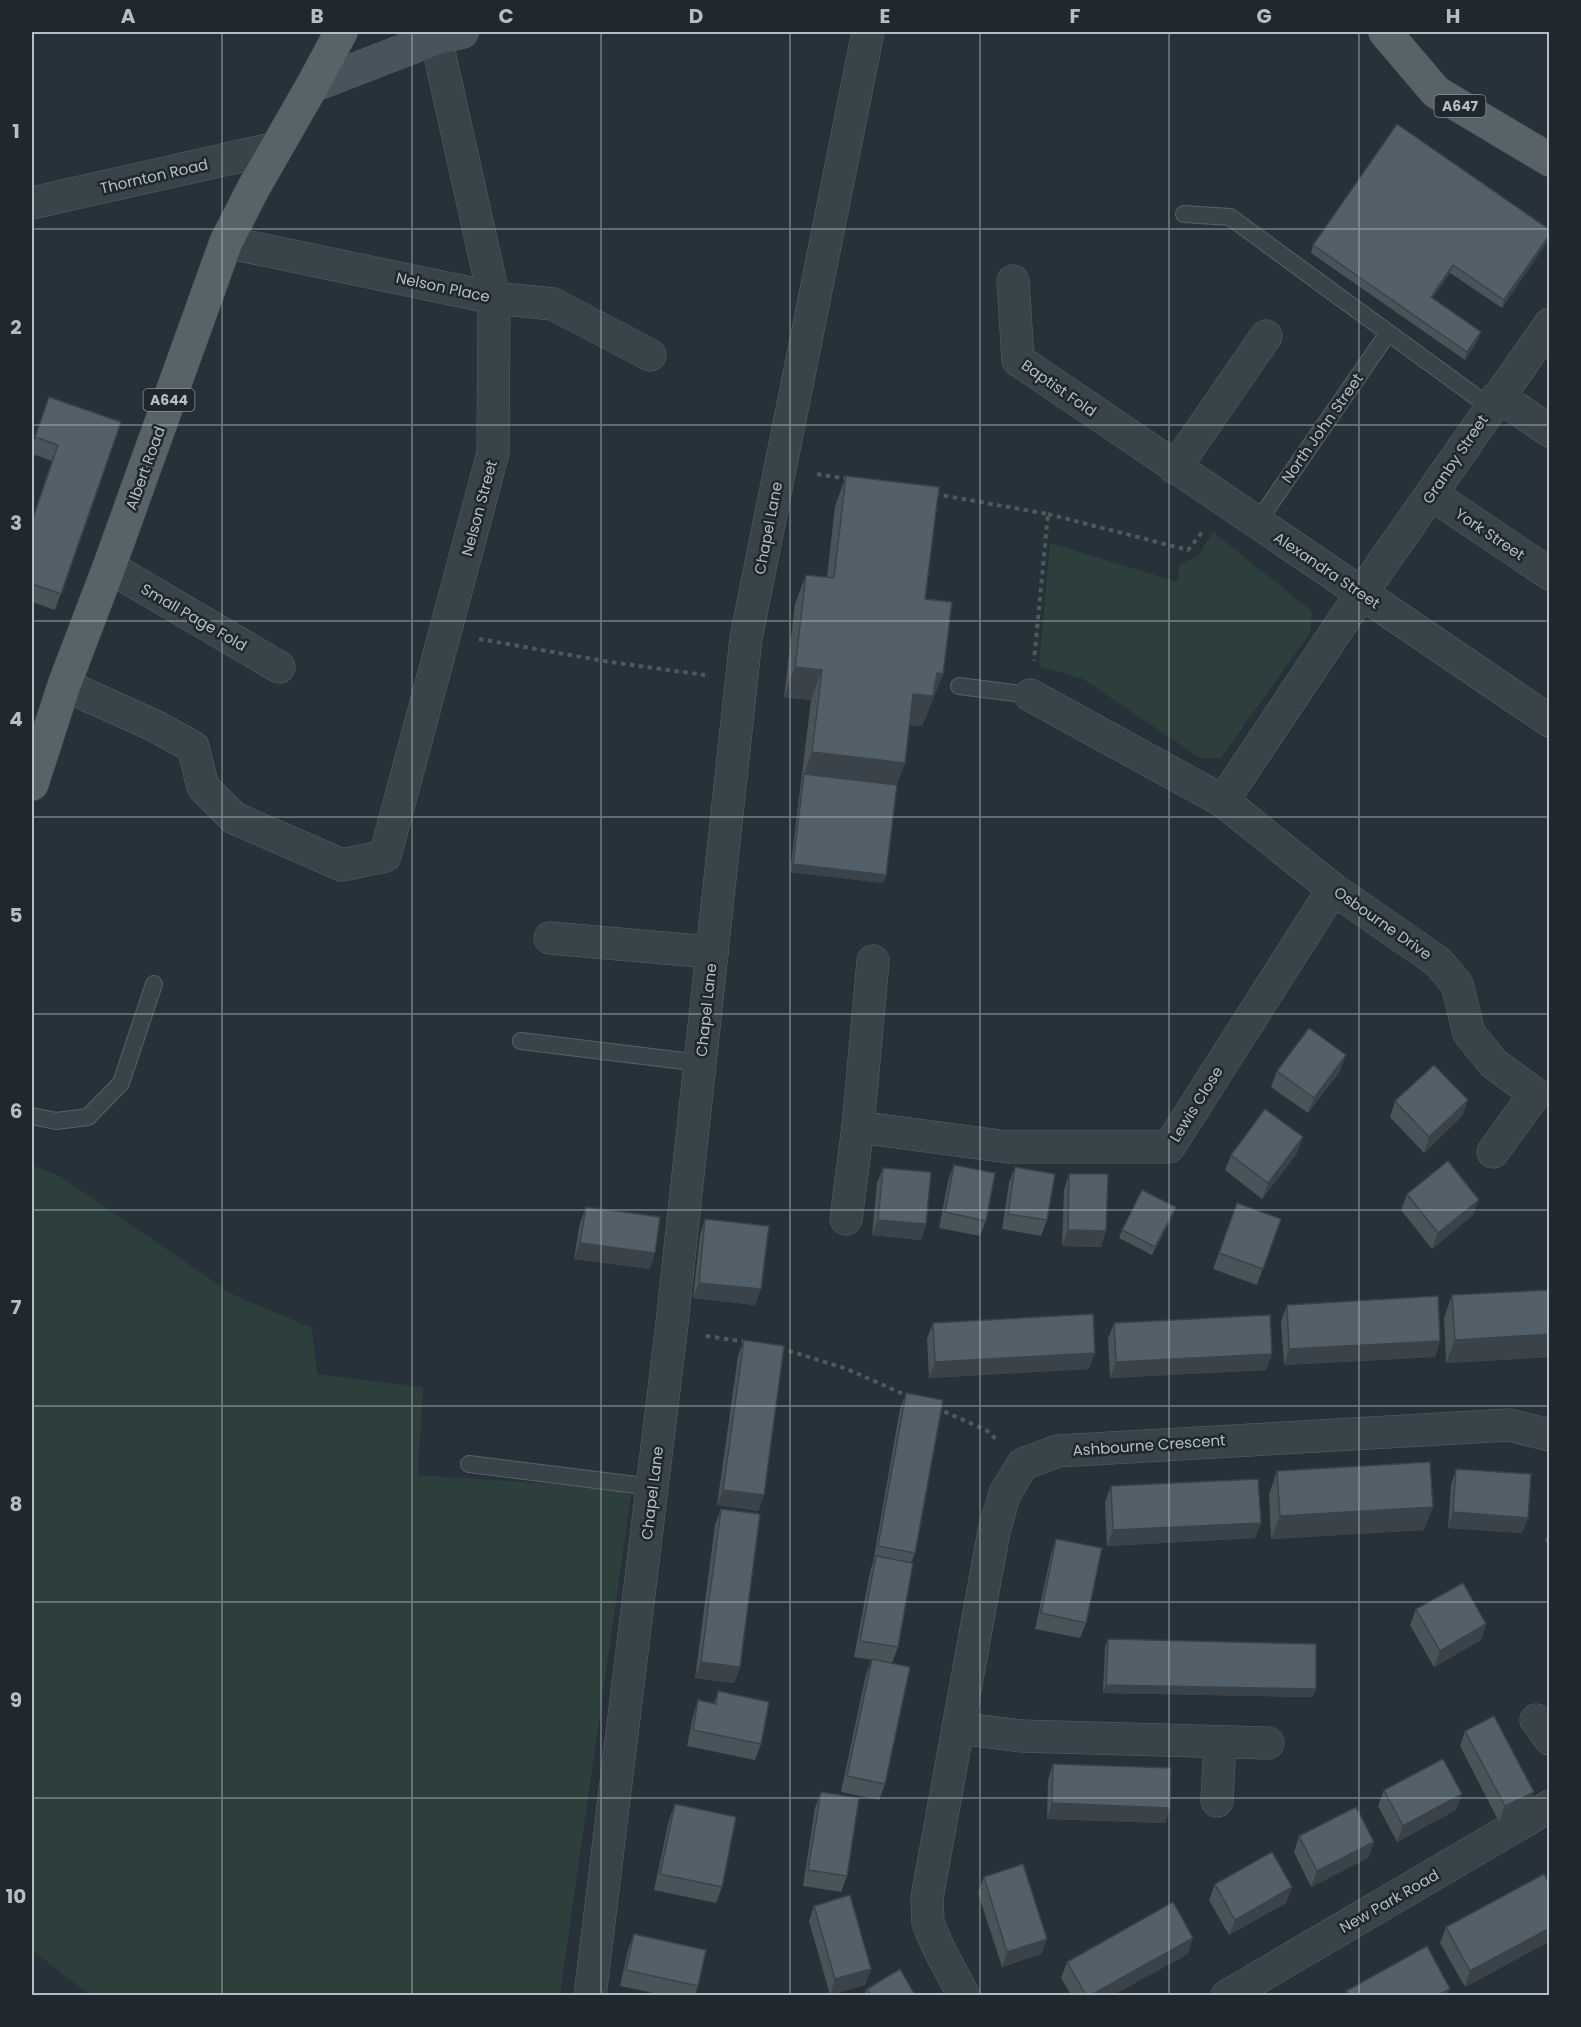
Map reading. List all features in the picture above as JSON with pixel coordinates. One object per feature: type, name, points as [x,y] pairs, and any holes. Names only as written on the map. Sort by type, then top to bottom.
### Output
[{"type":"main road","name":"Albert Road","points":[[32,784],[64,685],[226,242],[341,32]]},
{"type":"main road","name":"A647","points":[[1383,32],[1436,92],[1550,160]]},
{"type":"street","name":"Chapel Lane","points":[[590,1995],[671,1332],[746,638],[868,32]]},
{"type":"street","points":[[312,86],[449,35]]},
{"type":"street","name":"Nelson Street","points":[[64,685],[153,725],[193,747],[203,787],[234,818],[342,865],[386,856],[493,453],[494,298],[449,35]]},
{"type":"street","name":"Thornton Road","points":[[32,203],[276,148]]},
{"type":"street","name":"Nelson Place","points":[[226,242],[494,298],[553,304],[650,355]]},
{"type":"street","name":"Baptist Fold","points":[[1013,281],[1018,360],[1105,420]]},
{"type":"street","name":"Granby Street","points":[[1361,594],[1550,324]]},
{"type":"street","points":[[1175,468],[1266,336]]},
{"type":"street","points":[[1494,402],[1550,431]]},
{"type":"street","name":"Alexandra Street","points":[[1105,420],[1550,721]]},
{"type":"street","name":"York Street","points":[[1431,494],[1550,574]]},
{"type":"street","name":"Small Page Fold","points":[[109,567],[279,667]]},
{"type":"street","points":[[1222,801],[1361,594]]},
{"type":"street","name":"Osbourne Drive","points":[[1030,695],[1222,801],[1333,889],[1437,961],[1457,984],[1468,1033],[1493,1063],[1535,1094],[1494,1152]]},
{"type":"street","name":"Lewis Close","points":[[858,1127],[1008,1147],[1169,1147],[1333,889]]},
{"type":"street","points":[[550,938],[712,954]]},
{"type":"street","points":[[846,1219],[858,1127],[873,961]]},
{"type":"street","name":"Ashbourne Crescent","points":[[1023,1464],[1058,1451],[1290,1436],[1509,1425],[1550,1435]]},
{"type":"street","points":[[964,1995],[928,1923],[927,1898],[994,1531],[1005,1492],[1023,1464]]},
{"type":"street","points":[[958,1728],[1021,1736],[1268,1743]]},
{"type":"street","points":[[1217,1801],[1220,1742]]},
{"type":"street","name":"New Park Road","points":[[1227,1995],[1550,1806]]},
{"type":"lane","points":[[1184,214],[1230,217],[1388,333],[1494,402]]},
{"type":"lane","name":"North John Street","points":[[1257,523],[1388,333]]},
{"type":"lane","points":[[959,686],[1030,695]]},
{"type":"lane","points":[[32,1116],[56,1121],[88,1117],[122,1083],[154,984]]},
{"type":"lane","points":[[521,1041],[700,1063]]},
{"type":"lane","points":[[469,1464],[652,1487]]},
{"type":"path","points":[[781,468],[850,480]]},
{"type":"path","points":[[932,494],[1048,514],[1188,550],[1225,501]]},
{"type":"path","points":[[1030,695],[1048,514]]},
{"type":"path","points":[[446,633],[570,656],[742,680]]},
{"type":"path","points":[[671,1332],[756,1343]]},
{"type":"path","points":[[776,1347],[847,1369],[912,1397]]},
{"type":"path","points":[[933,1406],[987,1430],[1023,1464]]},
{"type":"green space","points":[[1213,532],[1312,611],[1310,633],[1221,758],[1200,758],[1083,679],[1039,666],[1050,543],[1178,582],[1179,564],[1197,557]]},
{"type":"green space","points":[[32,1165],[60,1176],[232,1294],[312,1328],[317,1374],[423,1387],[418,1475],[632,1489],[560,1995],[90,1995],[32,1950]]},
{"type":"building","points":[[1397,124],[1550,230],[1550,234],[1504,300],[1453,265],[1431,297],[1481,332],[1467,352],[1313,245]]},
{"type":"building","points":[[49,397],[121,422],[61,594],[32,584],[32,521],[58,445],[35,437]]},
{"type":"building","points":[[846,476],[939,487],[925,599],[952,602],[943,674],[937,673],[933,696],[913,694],[905,763],[812,752],[822,670],[795,667],[806,575],[834,578]]},
{"type":"building","points":[[804,774],[897,785],[886,875],[793,864]]},
{"type":"building","points":[[1309,1028],[1346,1055],[1314,1098],[1277,1071]]},
{"type":"building","points":[[1434,1065],[1468,1100],[1429,1137],[1395,1101]]},
{"type":"building","points":[[1265,1109],[1303,1137],[1268,1183],[1231,1155]]},
{"type":"building","points":[[1448,1161],[1479,1200],[1438,1233],[1407,1194]]},
{"type":"building","points":[[954,1165],[995,1173],[986,1221],[945,1212]]},
{"type":"building","points":[[1015,1167],[1055,1174],[1047,1220],[1008,1214]]},
{"type":"building","points":[[883,1168],[931,1172],[926,1224],[878,1220]]},
{"type":"building","points":[[1069,1174],[1108,1174],[1106,1231],[1068,1230]]},
{"type":"building","points":[[1142,1190],[1176,1207],[1155,1247],[1122,1230]]},
{"type":"building","points":[[1237,1203],[1281,1219],[1263,1269],[1219,1253]]},
{"type":"building","points":[[586,1207],[660,1217],[655,1253],[580,1243]]},
{"type":"building","points":[[705,1219],[769,1226],[761,1289],[699,1283]]},
{"type":"building","points":[[1550,1290],[1550,1334],[1455,1340],[1452,1295]]},
{"type":"building","points":[[1438,1296],[1440,1341],[1289,1349],[1287,1305]]},
{"type":"building","points":[[1093,1314],[1095,1353],[935,1362],[933,1323]]},
{"type":"building","points":[[1270,1315],[1272,1354],[1116,1362],[1114,1323]]},
{"type":"building","points":[[744,1340],[784,1346],[764,1495],[723,1490]]},
{"type":"building","points":[[906,1393],[943,1400],[915,1553],[878,1546]]},
{"type":"building","points":[[1430,1462],[1433,1507],[1280,1516],[1277,1471]]},
{"type":"building","points":[[1456,1469],[1531,1474],[1528,1518],[1453,1512]]},
{"type":"building","points":[[1258,1479],[1261,1523],[1113,1530],[1111,1486]]},
{"type":"building","points":[[721,1509],[760,1514],[740,1667],[701,1662]]},
{"type":"building","points":[[1056,1539],[1102,1548],[1086,1623],[1041,1613]]},
{"type":"building","points":[[876,1556],[913,1563],[898,1647],[860,1641]]},
{"type":"building","points":[[1463,1583],[1486,1624],[1440,1651],[1416,1609]]},
{"type":"building","points":[[1108,1639],[1316,1644],[1316,1689],[1106,1685]]},
{"type":"building","points":[[872,1659],[910,1667],[885,1784],[847,1776]]},
{"type":"building","points":[[718,1691],[769,1702],[761,1744],[693,1730],[698,1700],[716,1704]]},
{"type":"building","points":[[1494,1716],[1534,1792],[1505,1806],[1465,1731]]},
{"type":"building","points":[[1443,1759],[1462,1794],[1403,1826],[1384,1790]]},
{"type":"building","points":[[1053,1764],[1171,1768],[1170,1808],[1052,1803]]},
{"type":"building","points":[[821,1792],[859,1798],[847,1876],[808,1870]]},
{"type":"building","points":[[675,1804],[736,1817],[722,1887],[660,1874]]},
{"type":"building","points":[[1356,1807],[1374,1842],[1317,1871],[1299,1836]]},
{"type":"building","points":[[1272,1852],[1292,1887],[1235,1920],[1215,1884]]},
{"type":"building","points":[[1023,1864],[1047,1939],[1007,1952],[984,1877]]},
{"type":"building","points":[[1544,1874],[1550,1885],[1550,1928],[1470,1971],[1446,1927]]},
{"type":"building","points":[[850,1895],[871,1969],[835,1979],[814,1906]]},
{"type":"building","points":[[1173,1902],[1193,1938],[1091,1995],[1086,1995],[1067,1962]]},
{"type":"building","points":[[634,1934],[706,1950],[698,1986],[626,1970]]},
{"type":"building","points":[[1427,1946],[1450,1989],[1438,1995],[1349,1995],[1346,1991]]},
{"type":"building","points":[[900,1969],[915,1995],[871,1995],[867,1989]]}]
